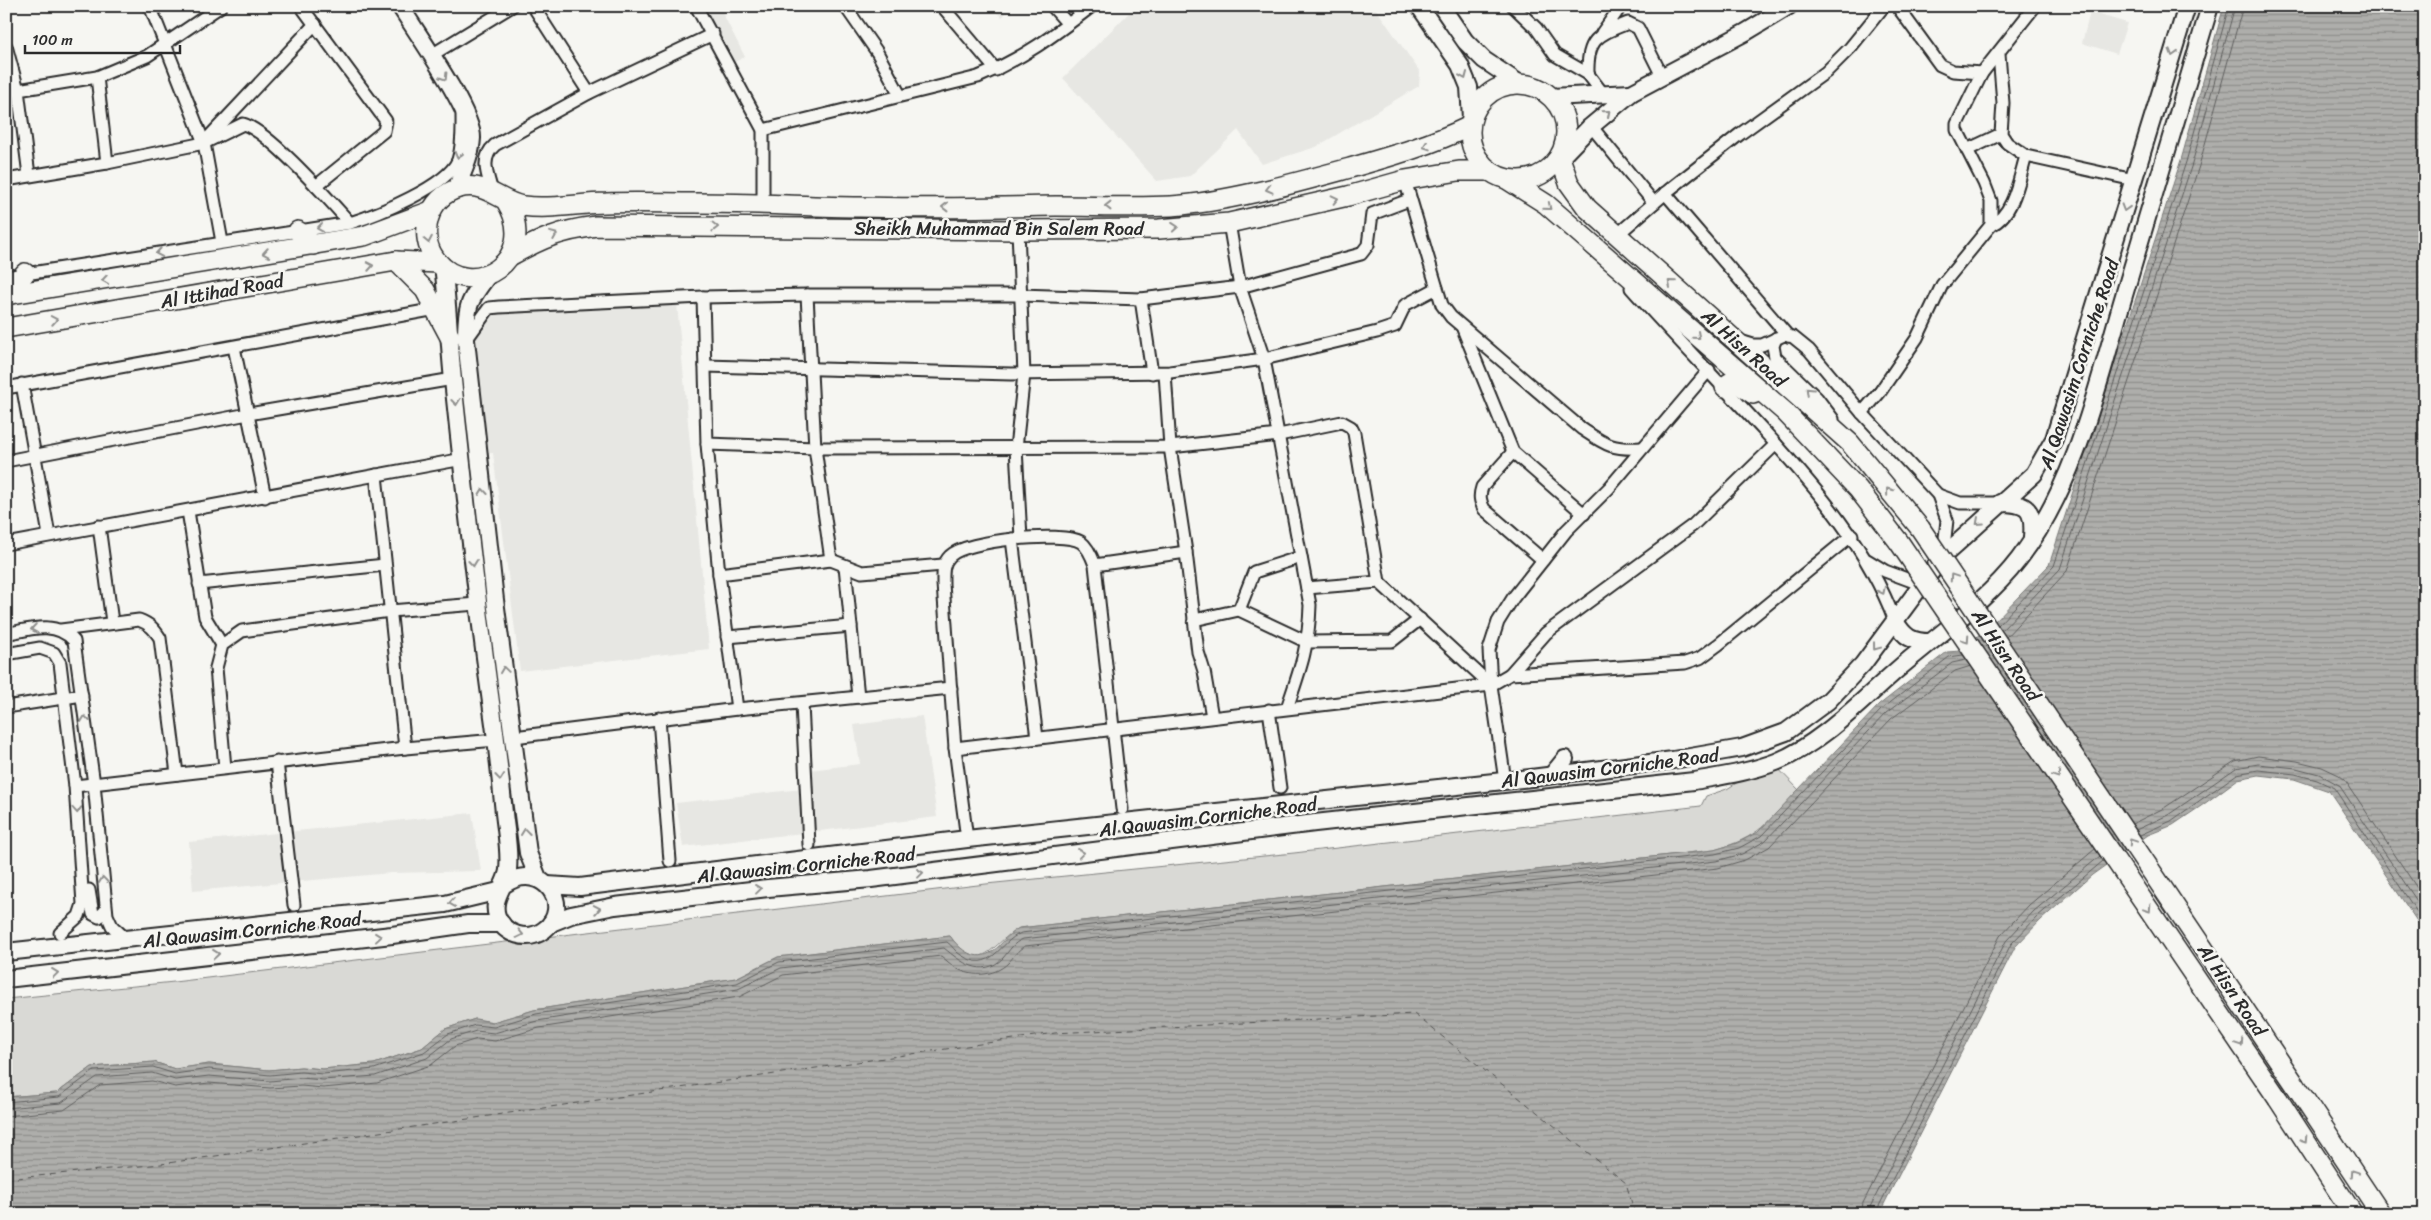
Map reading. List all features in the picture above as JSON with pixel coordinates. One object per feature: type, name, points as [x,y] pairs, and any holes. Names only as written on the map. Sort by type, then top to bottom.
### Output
[{"type":"main road","points":[[400,6],[462,107],[472,136],[470,158],[456,189]]},
{"type":"main road","points":[[1419,6],[1460,65],[1469,87],[1473,151],[1489,171],[1508,180],[1523,180],[1537,177],[1550,169],[1591,126],[1631,93],[1746,32],[1789,6]]},
{"type":"main road","points":[[1440,6],[1465,41],[1484,60],[1520,84]]},
{"type":"main road","name":"Al Qawasim Corniche Road","points":[[542,882],[580,887],[967,840],[1505,781],[1673,760],[1742,748],[1786,732],[1828,701],[1863,664],[1942,556],[2034,474],[2054,439],[2187,6]]},
{"type":"main road","name":"Al Qawasim Corniche Road","points":[[551,923],[571,915],[615,906],[768,888],[871,879],[1296,826],[1694,782],[1751,770],[1778,761],[1802,748],[1845,715],[1985,595],[2019,560],[2049,510],[2073,459],[2102,371],[2210,6]]},
{"type":"main road","points":[[1430,46],[1450,51]]},
{"type":"main road","points":[[1471,122],[1478,104],[1490,93],[1504,86],[1520,84],[1531,86],[1551,97],[1565,119],[1565,146],[1560,158]]},
{"type":"main road","points":[[1551,97],[1631,93]]},
{"type":"main road","name":"Sheikh Muhammad Bin Salem Road","points":[[499,196],[523,206],[547,207],[604,203],[763,203],[862,207],[1173,206],[1250,193],[1322,176],[1438,142],[1471,122]]},
{"type":"main road","name":"Al Hisn Road","points":[[1560,158],[1569,183],[1587,208],[1850,443],[1920,528],[2381,1214]]},
{"type":"main road","name":"Sheikh Muhammad Bin Salem Road","points":[[510,256],[564,231],[596,226],[1018,230],[1159,228],[1229,223],[1348,196],[1405,180],[1458,171],[1489,171]]},
{"type":"main road","name":"Al Hisn Road","points":[[1508,180],[1546,204],[1785,412],[1858,489],[1899,542],[2278,1099],[2353,1214]]},
{"type":"main road","points":[[441,265],[462,276],[476,277],[489,274],[501,267],[510,256],[516,243],[518,228],[514,214],[499,196],[470,186],[456,189],[437,202],[431,211],[427,224],[426,238],[431,251],[441,265],[458,338],[514,737],[528,853],[542,882],[556,904],[555,914],[551,923],[536,935],[527,936],[509,931],[502,924],[496,908],[509,857],[453,379],[458,338],[466,311],[474,294],[489,274]]},
{"type":"main road","name":"Al Ittihad Road","points":[[7,295],[364,236],[431,211]]},
{"type":"main road","points":[[298,231],[313,245]]},
{"type":"main road","points":[[396,261],[425,290],[436,309],[458,338]]},
{"type":"main road","name":"Al Ittihad Road","points":[[6,328],[396,261],[441,265]]},
{"type":"main road","points":[[7,295],[25,273]]},
{"type":"main road","points":[[1725,387],[1729,383],[1738,383],[1748,389],[1781,419],[1899,542]]},
{"type":"main road","points":[[2000,503],[2018,502],[2030,513],[2033,524],[2031,541]]},
{"type":"main road","points":[[1895,621],[1907,638],[1917,642],[1930,642]]},
{"type":"main road","points":[[1552,775],[1565,759]]},
{"type":"main road","points":[[502,888],[515,878],[526,876],[542,882]]},
{"type":"main road","name":"Al Qawasim Corniche Road","points":[[6,952],[445,904],[502,888]]},
{"type":"main road","name":"Al Qawasim Corniche Road","points":[[6,978],[392,935],[468,924],[502,924]]},
{"type":"street","points":[[150,6],[204,142],[222,242]]},
{"type":"street","points":[[18,90],[97,77],[147,56],[221,6]]},
{"type":"street","points":[[302,6],[384,115],[386,121],[384,131],[316,186]]},
{"type":"street","points":[[430,56],[512,6]]},
{"type":"street","points":[[533,6],[589,94]]},
{"type":"street","points":[[696,6],[713,34],[763,130],[763,203]]},
{"type":"street","points":[[844,6],[877,52],[900,95]]},
{"type":"street","points":[[1052,6],[1068,24]]},
{"type":"street","points":[[763,130],[900,95],[946,86],[996,70],[1037,48],[1092,6]]},
{"type":"street","points":[[1513,6],[1536,28],[1555,55],[1588,74],[1604,95]]},
{"type":"street","points":[[1588,74],[1590,47],[1622,6]]},
{"type":"street","points":[[1617,235],[1664,193],[1740,134],[1826,72],[1850,48],[1884,6]]},
{"type":"street","points":[[1897,6],[1940,64],[1953,71],[1982,73]]},
{"type":"street","points":[[1991,226],[1991,201],[1957,130],[1957,124],[1982,73],[2000,54],[2024,17],[2035,6]]},
{"type":"street","points":[[949,9],[996,70]]},
{"type":"street","points":[[1602,33],[1628,22],[1635,25],[1662,76]]},
{"type":"street","points":[[204,142],[315,24]]},
{"type":"street","points":[[499,196],[485,163],[492,148],[589,94],[713,34]]},
{"type":"street","points":[[6,46],[18,90],[29,176]]},
{"type":"street","points":[[2000,54],[2003,103],[2002,134],[2007,143],[2026,156],[2134,180]]},
{"type":"street","points":[[97,77],[107,164]]},
{"type":"street","points":[[6,277],[222,242],[350,224],[406,201],[451,171],[457,161],[462,143],[462,107]]},
{"type":"street","points":[[6,180],[107,164],[204,142],[243,124],[250,126],[260,133],[316,186],[350,224]]},
{"type":"street","points":[[1591,126],[1654,202]]},
{"type":"street","points":[[1967,150],[2002,134]]},
{"type":"street","points":[[1862,413],[1880,392],[1917,338],[1942,285],[1991,226],[1999,222],[2010,206],[2026,156]]},
{"type":"street","points":[[1405,180],[1409,200],[1442,305],[1462,327],[1582,429],[1604,444],[1620,449],[1642,448]]},
{"type":"street","points":[[1664,193],[1788,336]]},
{"type":"street","points":[[458,338],[489,308],[703,297],[807,295],[1020,295],[1141,299],[1240,286],[1362,254],[1368,245],[1372,214],[1409,200]]},
{"type":"street","points":[[1229,223],[1240,286],[1264,360],[1310,605],[1305,656],[1287,708]]},
{"type":"street","points":[[1018,230],[1024,374],[1016,448],[1016,538],[1037,738]]},
{"type":"street","points":[[1587,240],[1725,387],[1814,486],[1852,536],[1867,560],[1895,621]]},
{"type":"street","points":[[705,366],[1024,374],[1166,372],[1264,360],[1395,326],[1405,305],[1437,288]]},
{"type":"street","points":[[807,295],[815,448],[831,560]]},
{"type":"street","points":[[703,297],[707,444],[719,574],[737,709]]},
{"type":"street","points":[[1141,299],[1152,373]]},
{"type":"street","points":[[6,388],[436,309]]},
{"type":"street","points":[[1462,327],[1513,452],[1584,514]]},
{"type":"street","points":[[1736,340],[1753,345],[1762,345],[1776,338],[1788,336],[1793,337],[1805,346],[1862,413],[1938,495],[1947,520],[1942,556]]},
{"type":"street","points":[[1776,338],[1773,346],[1775,358],[1817,398],[1850,443]]},
{"type":"street","points":[[234,347],[265,497]]},
{"type":"street","points":[[1505,781],[1491,685],[1488,650],[1498,622],[1513,598],[1566,531],[1584,514],[1709,370]]},
{"type":"street","points":[[1166,372],[1170,447],[1186,552],[1198,652],[1204,671],[1212,717]]},
{"type":"street","points":[[6,461],[248,414],[453,379]]},
{"type":"street","points":[[22,384],[48,535]]},
{"type":"street","points":[[707,444],[815,448],[1170,447],[1279,435],[1342,422],[1351,427],[1354,433],[1379,582],[1491,685]]},
{"type":"street","points":[[955,748],[1491,685],[1510,674],[1546,633],[1693,525],[1776,444]]},
{"type":"street","points":[[1513,452],[1482,487],[1480,494],[1481,502],[1484,509],[1543,560]]},
{"type":"street","points":[[6,544],[463,460]]},
{"type":"street","points":[[376,475],[405,748]]},
{"type":"street","points":[[1938,495],[1960,503],[2000,503]]},
{"type":"street","points":[[188,511],[205,617],[222,645]]},
{"type":"street","points":[[99,526],[112,622]]},
{"type":"street","points":[[1510,674],[1685,663],[1700,658],[1852,536]]},
{"type":"street","points":[[967,840],[955,748],[942,584],[944,565],[953,553],[984,544],[1016,538],[1066,537],[1081,542],[1090,554],[1095,565],[1122,809]]},
{"type":"street","points":[[1095,565],[1186,552]]},
{"type":"street","points":[[1239,610],[1254,572],[1301,557]]},
{"type":"street","points":[[719,574],[831,560],[862,572],[944,565]]},
{"type":"street","points":[[1867,560],[1885,571],[1920,584]]},
{"type":"street","points":[[199,584],[385,565]]},
{"type":"street","points":[[845,566],[858,697]]},
{"type":"street","points":[[1307,588],[1379,582]]},
{"type":"street","points":[[225,768],[216,668],[222,645],[242,631],[390,611],[478,604]]},
{"type":"street","points":[[1194,620],[1239,610],[1307,642],[1392,640],[1420,619]]},
{"type":"street","points":[[61,630],[112,622],[140,620],[149,624],[160,638],[177,774]]},
{"type":"street","points":[[727,637],[851,626]]},
{"type":"street","points":[[6,634],[51,627],[61,630],[74,641],[94,784],[106,910],[112,926],[126,938]]},
{"type":"street","points":[[6,654],[40,648],[54,653],[60,663],[75,786],[83,904],[79,916],[60,933]]},
{"type":"street","points":[[514,737],[737,709],[951,688]]},
{"type":"street","points":[[6,707],[82,695]]},
{"type":"street","points":[[802,704],[809,845]]},
{"type":"street","points":[[1269,710],[1280,788]]},
{"type":"street","points":[[659,718],[670,861]]},
{"type":"street","points":[[75,786],[405,748],[496,740]]},
{"type":"street","points":[[277,762],[294,905]]},
{"type":"street","points":[[81,870],[88,882],[93,914],[99,916],[106,910]]},
{"type":"shaded area","points":[[695,6],[719,6],[745,57],[730,64]]},
{"type":"shaded area","points":[[988,6],[1014,6],[1002,17]]},
{"type":"shaded area","points":[[1136,6],[1374,6],[1420,72],[1419,86],[1316,147],[1262,164],[1238,130],[1190,176],[1157,181],[1063,78]]},
{"type":"shaded area","points":[[2090,12],[2127,23],[2117,54],[2082,43]]},
{"type":"shaded area","points":[[677,304],[709,649],[520,671],[493,453],[482,454],[471,339],[489,316],[506,310]]},
{"type":"shaded area","points":[[922,716],[937,817],[683,847],[676,803],[802,789],[801,771],[860,764],[854,725]]},
{"type":"shaded area","points":[[1771,761],[1799,790],[1762,828],[1742,840],[1714,850],[1020,928],[994,948],[979,956],[971,955],[961,949],[950,936],[778,957],[736,978],[534,1010],[493,1022],[475,1019],[445,1029],[422,1048],[374,1064],[323,1069],[301,1067],[269,1070],[209,1064],[175,1069],[154,1062],[92,1067],[57,1093],[6,1097],[6,999],[174,982],[986,884],[1294,853],[1701,806],[1706,796],[1727,789]]},
{"type":"shaded area","points":[[472,813],[481,871],[391,873],[193,891],[189,842]]},
{"type":"water","points":[[2224,6],[2425,6],[2425,933],[2329,791],[2294,779],[2258,775],[2238,779],[2173,825],[2148,835],[2092,875],[2041,920],[2015,947],[1879,1214],[6,1214],[6,1097],[57,1093],[92,1067],[154,1062],[175,1069],[209,1064],[269,1070],[301,1067],[323,1069],[374,1064],[422,1048],[445,1029],[475,1019],[493,1022],[534,1010],[736,978],[778,957],[950,936],[964,950],[981,956],[993,951],[1011,933],[1019,928],[1714,850],[1737,843],[1758,832],[1879,705],[1947,652],[1960,651],[1993,623],[2049,565],[2181,160]]},
{"type":"ferry route","points":[[6,1179],[161,1164],[1055,1033],[1414,1014],[1626,1183],[1635,1214]]}]
